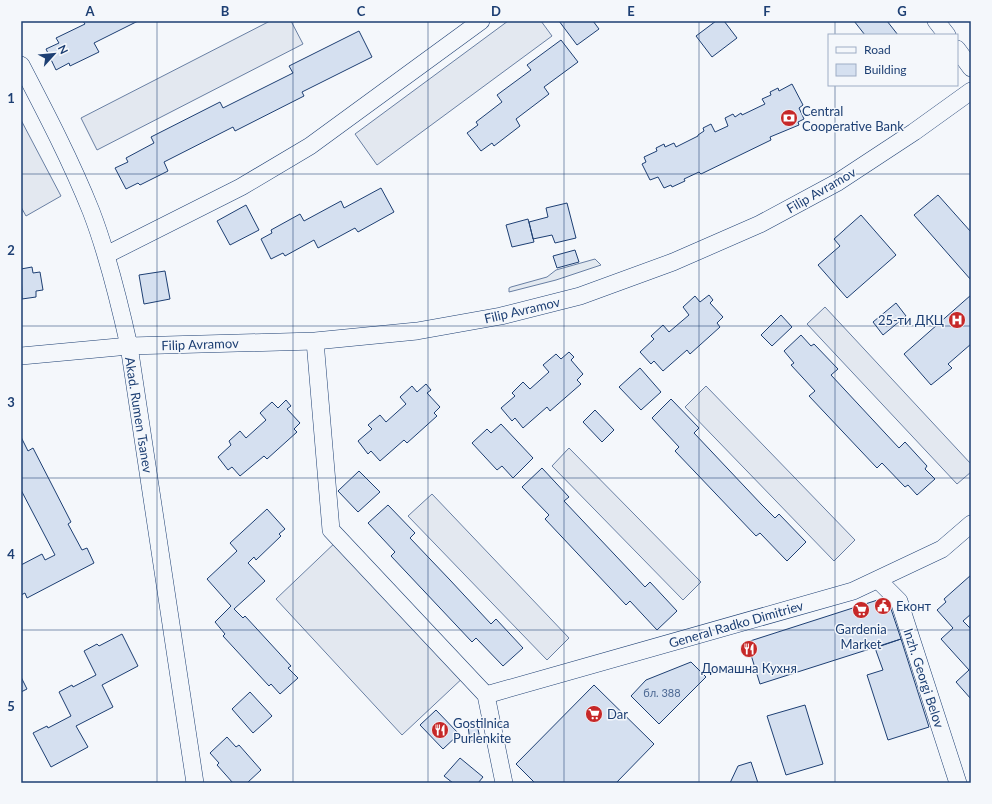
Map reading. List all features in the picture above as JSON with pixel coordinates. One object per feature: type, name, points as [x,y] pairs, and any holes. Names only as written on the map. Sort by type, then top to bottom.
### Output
[{"type":"street","points":[[106,255],[241,187],[310,146],[480,21]]},
{"type":"street","points":[[936,21],[946,34]]},
{"type":"street","points":[[958,50],[971,68]]},
{"type":"street","name":"Akad. Rumen Tsanev","points":[[21,65],[76,176],[91,212],[116,289],[129,346],[195,783]]},
{"type":"street","name":"Filip Avramov","points":[[21,356],[129,346],[315,341],[417,331],[501,316],[580,296],[673,262],[760,224],[838,182],[914,132],[971,91]]},
{"type":"street","points":[[315,341],[331,530],[486,695],[504,783]]},
{"type":"street","name":"General Radko Dimitriev","points":[[486,695],[853,591],[942,549],[971,524]]},
{"type":"street","name":"Inzh. Georgi Belov","points":[[878,580],[899,601],[958,783]]},
{"type":"shaded area","points":[[270,21],[291,21],[303,44],[97,150],[81,118]]},
{"type":"shaded area","points":[[508,21],[541,21],[552,36],[377,165],[355,134]]},
{"type":"shaded area","points":[[21,120],[61,196],[26,216],[21,207]]},
{"type":"shaded area","points":[[595,259],[601,265],[556,280],[509,292],[509,288],[511,287],[547,277],[556,270]]},
{"type":"shaded area","points":[[825,307],[971,464],[971,472],[957,484],[807,324]]},
{"type":"shaded area","points":[[706,386],[855,540],[834,561],[685,407]]},
{"type":"shaded area","points":[[569,448],[701,582],[683,600],[552,466]]},
{"type":"shaded area","points":[[432,494],[569,638],[547,660],[408,516]]},
{"type":"shaded area","points":[[339,539],[467,674],[402,735],[276,599]]},
{"type":"building","points":[[83,21],[138,21],[94,43],[99,52],[70,66],[69,63],[56,70],[46,49],[59,43],[56,38],[85,24]]},
{"type":"building","points":[[559,21],[593,21],[599,29],[577,45]]},
{"type":"building","points":[[716,21],[724,21],[737,38],[712,57],[696,36]]},
{"type":"building","points":[[854,21],[887,21],[897,34],[864,34]]},
{"type":"building","points":[[359,31],[372,57],[302,92],[304,96],[235,131],[233,127],[164,162],[168,171],[140,185],[138,183],[126,189],[115,168],[128,162],[126,158],[154,143],[151,137],[220,102],[223,108],[293,73],[289,66]]},
{"type":"building","points":[[561,40],[578,62],[544,87],[549,94],[516,119],[520,126],[494,146],[492,143],[481,151],[467,133],[478,125],[476,122],[502,102],[497,95],[531,70],[527,65]]},
{"type":"building","points":[[792,84],[803,105],[799,108],[804,119],[798,122],[799,125],[770,137],[771,140],[701,174],[699,172],[684,179],[685,181],[672,187],[671,185],[664,188],[658,177],[650,180],[642,164],[646,162],[644,157],[657,151],[656,148],[664,144],[665,147],[674,143],[676,147],[698,136],[704,131],[703,128],[711,124],[715,132],[728,126],[725,118],[733,114],[735,117],[741,113],[742,115],[765,104],[762,99],[771,95],[770,92],[778,88],[779,91]]},
{"type":"building","points":[[381,188],[394,212],[358,232],[355,228],[318,248],[314,240],[285,256],[283,253],[271,259],[261,239],[272,233],[271,230],[300,214],[304,221],[341,201],[344,208]]},
{"type":"building","points":[[938,195],[971,232],[971,280],[914,215]]},
{"type":"building","points":[[567,203],[576,238],[555,243],[552,235],[533,239],[529,222],[548,217],[546,208]]},
{"type":"building","points":[[246,205],[259,230],[230,245],[217,221]]},
{"type":"building","points":[[861,215],[896,255],[847,298],[818,265],[840,246],[834,239]]},
{"type":"building","points":[[528,219],[534,242],[512,247],[506,225]]},
{"type":"building","points":[[575,250],[579,262],[557,268],[553,256]]},
{"type":"building","points":[[32,267],[33,273],[40,272],[43,290],[36,291],[36,297],[22,299],[21,269]]},
{"type":"building","points":[[165,271],[170,299],[144,304],[139,275]]},
{"type":"building","points":[[709,295],[713,300],[710,303],[723,317],[717,323],[720,327],[690,354],[687,350],[663,371],[654,361],[651,364],[640,352],[654,339],[651,336],[663,325],[669,332],[689,315],[683,307],[695,296],[700,302]]},
{"type":"building","name":"25-ти ДКЦ","points":[[971,295],[971,344],[948,364],[952,368],[931,385],[904,354]]},
{"type":"building","points":[[896,303],[906,316],[883,335],[873,322]]},
{"type":"building","points":[[781,315],[792,327],[772,346],[761,335]]},
{"type":"building","points":[[801,335],[811,346],[814,344],[838,369],[831,375],[899,448],[905,442],[927,466],[925,469],[935,479],[917,495],[908,485],[905,487],[882,463],[877,468],[809,396],[815,391],[791,365],[794,363],[784,351]]},
{"type":"building","points":[[569,352],[574,357],[571,360],[583,374],[577,380],[581,384],[550,411],[547,407],[523,428],[515,418],[512,421],[501,408],[515,396],[512,393],[523,382],[530,389],[549,372],[543,365],[556,354],[561,359]]},
{"type":"building","points":[[640,368],[661,392],[641,410],[619,387]]},
{"type":"building","points":[[426,384],[431,390],[427,393],[440,407],[434,413],[437,416],[407,443],[404,440],[380,461],[371,451],[368,454],[358,441],[372,429],[368,425],[380,415],[386,422],[406,404],[400,397],[412,386],[417,392]]},
{"type":"building","points":[[671,399],[699,428],[694,433],[775,518],[779,514],[806,542],[787,561],[760,533],[756,536],[675,451],[679,447],[652,418]]},
{"type":"building","points":[[286,400],[291,406],[287,409],[300,423],[294,429],[297,432],[267,459],[264,456],[240,476],[232,467],[228,470],[218,457],[231,445],[229,441],[240,431],[246,438],[266,420],[260,413],[272,402],[278,408]]},
{"type":"building","points":[[595,410],[614,430],[602,442],[583,422]]},
{"type":"building","points":[[501,424],[533,458],[513,478],[502,466],[497,470],[472,443],[487,429],[491,433]]},
{"type":"building","points":[[21,437],[28,451],[33,448],[71,522],[68,524],[82,550],[87,548],[94,563],[27,598],[25,593],[21,595],[21,565],[42,554],[45,560],[55,555],[21,490]]},
{"type":"building","points":[[542,468],[569,497],[564,501],[645,587],[650,582],[677,611],[657,630],[630,601],[626,605],[545,519],[549,515],[522,487]]},
{"type":"building","points":[[359,471],[380,492],[358,512],[338,491]]},
{"type":"building","points":[[388,505],[415,533],[410,538],[491,624],[496,619],[523,648],[503,666],[476,638],[472,642],[391,556],[395,552],[368,523]]},
{"type":"building","points":[[267,509],[285,529],[279,534],[281,536],[256,560],[254,557],[248,563],[265,581],[234,609],[243,618],[245,616],[291,666],[288,668],[298,678],[280,694],[271,684],[269,686],[223,636],[225,634],[215,622],[231,606],[207,579],[237,551],[230,543]]},
{"type":"building","points":[[971,575],[971,614],[963,621],[971,629],[971,699],[956,682],[969,670],[941,639],[953,628],[937,610],[946,602],[944,599]]},
{"type":"building","points":[[887,597],[901,639],[760,684],[747,642]]},
{"type":"building","points":[[122,634],[138,666],[102,685],[113,707],[76,726],[88,747],[51,767],[33,733],[47,726],[48,728],[71,716],[59,692],[72,685],[73,687],[96,675],[84,651],[97,644],[99,646]]},
{"type":"building","points":[[901,639],[929,727],[888,740],[867,675],[883,670],[875,648]]},
{"type":"building","points":[[691,662],[706,677],[659,724],[631,696],[646,680]]},
{"type":"building","points":[[21,677],[27,689],[21,692]]},
{"type":"building","name":"Dar","points":[[594,685],[654,744],[616,783],[535,783],[516,764]]},
{"type":"building","points":[[250,692],[272,716],[253,733],[232,709]]},
{"type":"building","points":[[805,705],[823,764],[786,775],[767,716]]},
{"type":"building","points":[[436,710],[459,734],[443,749],[420,725]]},
{"type":"building","points":[[477,724],[480,739],[470,741],[468,726]]},
{"type":"building","points":[[227,737],[236,747],[239,745],[261,770],[247,783],[233,783],[217,765],[219,763],[210,753]]},
{"type":"building","points":[[460,758],[483,777],[478,783],[453,783],[444,776]]},
{"type":"building","points":[[751,762],[758,783],[730,783],[738,766]]},
{"type":"place","name":"Central Cooperative Bank","points":[[789,118]]},
{"type":"place","name":"25-ти ДКЦ","points":[[957,320]]},
{"type":"place","name":"Еконт","points":[[883,606]]},
{"type":"place","name":"Gardenia Market","points":[[861,610]]},
{"type":"place","name":"Домашна Кухня","points":[[749,649]]},
{"type":"place","name":"Dar","points":[[594,714]]},
{"type":"place","name":"Gostilnica Purlenkite","points":[[440,730]]}]
